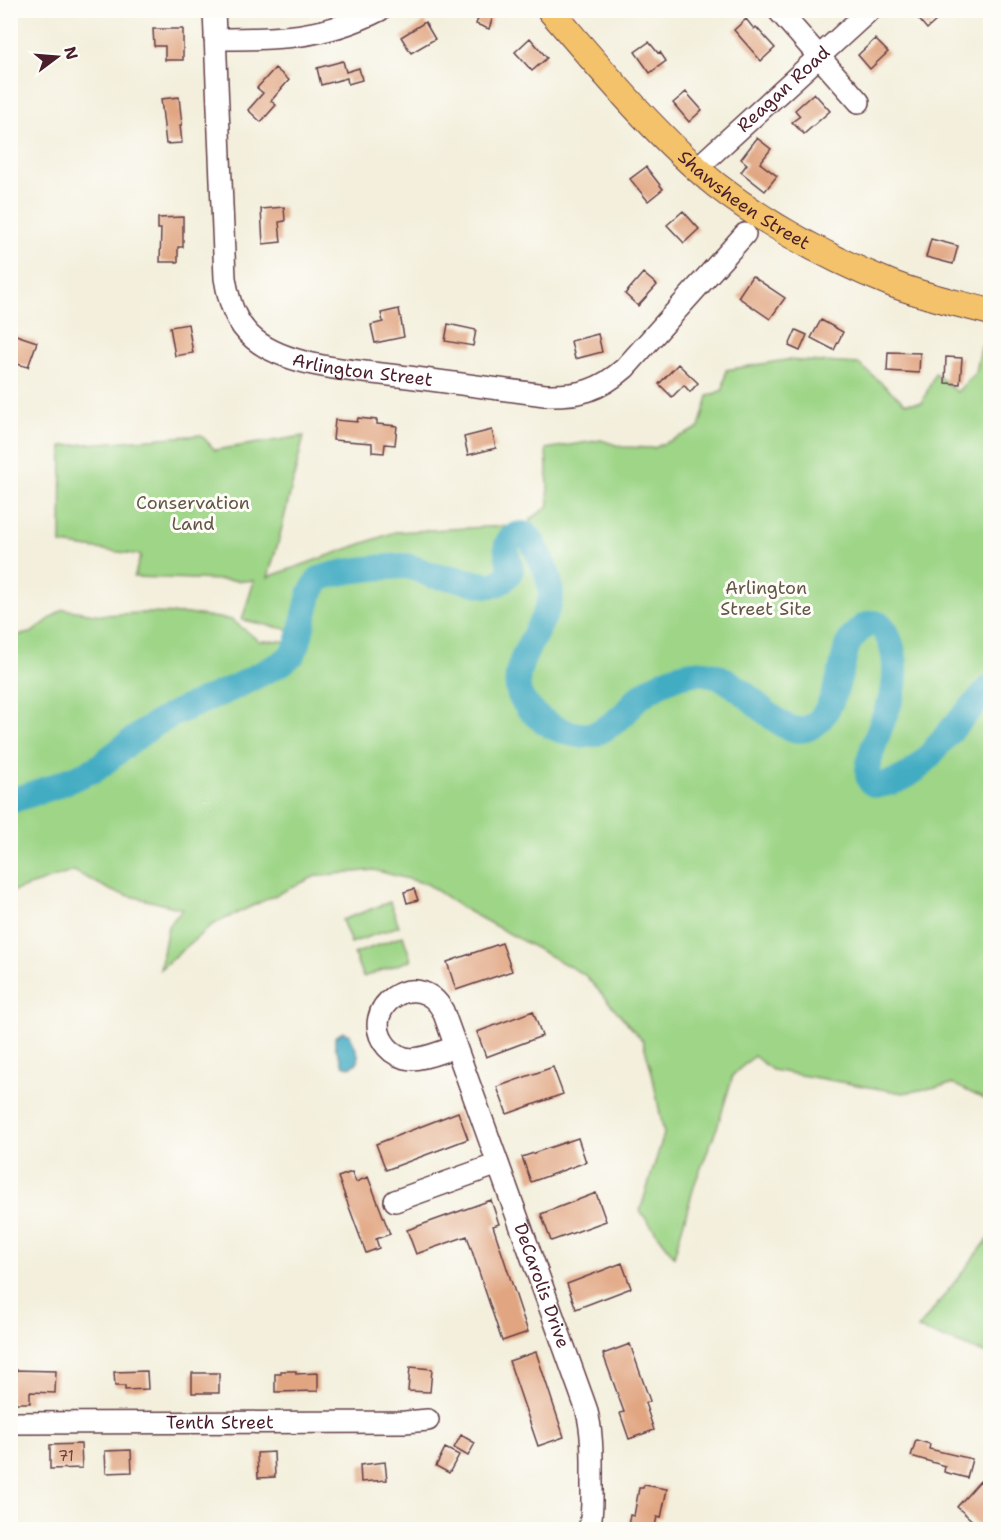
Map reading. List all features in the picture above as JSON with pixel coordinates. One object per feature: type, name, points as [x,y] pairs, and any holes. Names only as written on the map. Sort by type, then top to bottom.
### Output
[{"type":"main road","name":"Shawsheen Street","points":[[550,10],[636,107],[697,168],[774,226],[816,249],[891,284],[990,312]]},
{"type":"street","name":"Arlington Street","points":[[214,10],[225,278],[228,297],[234,314],[243,328],[255,340],[288,357],[327,366],[545,395],[581,393],[598,387],[625,368],[745,234]]},
{"type":"street","points":[[215,39],[316,34],[350,24],[380,10]]},
{"type":"street","points":[[778,10],[859,102]]},
{"type":"street","name":"Reagan Road","points":[[697,168],[870,10]]},
{"type":"street","name":"DeCarolis Drive","points":[[456,1047],[589,1419],[592,1445],[592,1510],[589,1530]]},
{"type":"street","points":[[395,1201],[498,1164]]},
{"type":"street","name":"Tenth Street","points":[[10,1424],[428,1420]]},
{"type":"green space","points":[[982,344],[990,346],[990,1102],[953,1084],[903,1093],[772,1070],[754,1056],[733,1075],[718,1125],[695,1183],[674,1256],[640,1211],[664,1134],[643,1041],[585,975],[466,910],[427,884],[374,870],[316,876],[212,925],[160,969],[168,926],[183,909],[114,892],[74,871],[11,892],[11,636],[31,633],[63,609],[101,615],[191,614],[232,620],[259,641],[285,641],[291,630],[242,620],[254,581],[134,577],[141,555],[61,544],[62,446],[201,435],[215,450],[304,436],[268,577],[395,532],[504,526],[525,536],[531,519],[549,506],[546,449],[601,440],[622,447],[654,448],[699,428],[708,396],[723,390],[726,370],[786,360],[859,364],[905,403],[922,403],[935,373],[957,392],[976,372]]},
{"type":"green space","points":[[390,902],[399,926],[351,943],[342,920]]},
{"type":"green space","points":[[403,936],[411,960],[363,977],[354,954]]},
{"type":"green space","points":[[990,1237],[990,1355],[918,1329]]},
{"type":"water","points":[[343,1032],[350,1035],[358,1054],[358,1061],[355,1065],[343,1065],[335,1046],[335,1037]]},
{"type":"building","points":[[481,10],[495,10],[489,29],[476,24]]},
{"type":"building","points":[[911,10],[948,10],[927,29]]},
{"type":"building","points":[[746,19],[775,48],[761,61],[734,30]]},
{"type":"building","points":[[425,22],[435,39],[411,53],[401,37]]},
{"type":"building","points":[[153,29],[183,29],[183,60],[165,60],[165,46],[154,46]]},
{"type":"building","points":[[530,38],[547,58],[532,71],[515,52]]},
{"type":"building","points":[[875,39],[888,52],[870,69],[858,55]]},
{"type":"building","points":[[649,42],[666,61],[650,73],[635,52]]},
{"type":"building","points":[[343,61],[346,72],[359,68],[362,80],[348,84],[347,78],[321,85],[317,68]]},
{"type":"building","points":[[275,68],[289,80],[271,101],[276,105],[261,122],[248,110],[263,93],[257,88]]},
{"type":"building","points":[[686,92],[702,110],[689,122],[673,103]]},
{"type":"building","points":[[814,93],[830,111],[804,134],[792,122],[800,116],[795,110]]},
{"type":"building","points":[[179,97],[182,143],[166,144],[161,99]]},
{"type":"building","points":[[757,138],[771,149],[760,163],[777,176],[765,191],[741,172],[747,164],[741,159]]},
{"type":"building","points":[[646,167],[663,189],[648,201],[630,179]]},
{"type":"building","points":[[284,207],[285,221],[279,222],[281,242],[263,244],[261,209]]},
{"type":"building","points":[[683,211],[699,229],[684,243],[667,225]]},
{"type":"building","points":[[183,217],[183,247],[178,247],[178,262],[160,262],[161,229],[158,229],[158,218]]},
{"type":"building","points":[[931,239],[958,246],[953,264],[926,257]]},
{"type":"building","points":[[643,273],[657,285],[638,306],[625,294]]},
{"type":"building","points":[[752,276],[785,298],[770,319],[738,297]]},
{"type":"building","points":[[399,309],[404,337],[375,343],[371,325],[383,322],[381,313]]},
{"type":"building","points":[[821,320],[843,332],[834,350],[811,338]]},
{"type":"building","points":[[188,324],[193,353],[175,356],[170,327]]},
{"type":"building","points":[[448,324],[476,330],[473,346],[445,341]]},
{"type":"building","points":[[796,330],[807,335],[800,351],[789,346]]},
{"type":"building","points":[[10,333],[37,342],[28,367],[10,362]]},
{"type":"building","points":[[598,334],[602,352],[575,359],[571,341]]},
{"type":"building","points":[[888,352],[920,353],[919,373],[887,371]]},
{"type":"building","points":[[946,357],[962,358],[960,384],[945,383]]},
{"type":"building","points":[[678,364],[698,383],[690,392],[684,385],[672,397],[659,384]]},
{"type":"building","points":[[358,418],[377,420],[377,424],[397,426],[395,445],[385,444],[384,453],[372,452],[372,443],[333,440],[335,420],[357,422]]},
{"type":"building","points":[[492,430],[496,448],[468,455],[464,437]]},
{"type":"building","points":[[414,889],[418,900],[407,903],[404,892]]},
{"type":"building","points":[[502,943],[512,971],[456,990],[447,962]]},
{"type":"building","points":[[533,1011],[542,1036],[486,1057],[477,1032]]},
{"type":"building","points":[[553,1067],[563,1094],[507,1114],[497,1087]]},
{"type":"building","points":[[458,1112],[468,1139],[386,1170],[376,1144]]},
{"type":"building","points":[[578,1138],[586,1162],[531,1182],[522,1157]]},
{"type":"building","points":[[352,1172],[356,1182],[368,1177],[390,1234],[376,1239],[379,1248],[366,1253],[338,1177]]},
{"type":"building","points":[[596,1193],[606,1221],[551,1241],[541,1214]]},
{"type":"building","points":[[491,1200],[499,1224],[493,1226],[528,1332],[502,1341],[467,1236],[416,1254],[407,1230]]},
{"type":"building","points":[[622,1263],[631,1288],[576,1309],[567,1284]]},
{"type":"building","points":[[630,1344],[650,1401],[645,1403],[654,1430],[629,1439],[620,1413],[624,1412],[603,1354]]},
{"type":"building","points":[[536,1352],[564,1437],[538,1446],[509,1361]]},
{"type":"building","points":[[410,1367],[432,1369],[430,1392],[408,1391]]},
{"type":"building","points":[[12,1370],[56,1371],[55,1393],[30,1392],[30,1403],[10,1403]]},
{"type":"building","points":[[147,1371],[148,1389],[125,1390],[125,1386],[115,1386],[114,1372]]},
{"type":"building","points":[[281,1371],[296,1371],[296,1374],[318,1373],[318,1391],[275,1392],[275,1374],[281,1374]]},
{"type":"building","points":[[192,1373],[219,1373],[219,1393],[192,1393]]},
{"type":"building","points":[[461,1435],[475,1443],[468,1456],[454,1448]]},
{"type":"building","points":[[916,1440],[930,1444],[929,1449],[972,1459],[967,1478],[944,1472],[945,1466],[911,1456]]},
{"type":"building","points":[[81,1444],[82,1468],[50,1469],[50,1445]]},
{"type":"building","points":[[445,1448],[459,1455],[449,1473],[436,1466]]},
{"type":"building","points":[[131,1450],[132,1472],[106,1473],[105,1451]]},
{"type":"building","points":[[274,1452],[275,1477],[258,1478],[257,1453]]},
{"type":"building","points":[[385,1462],[387,1480],[361,1482],[360,1465]]},
{"type":"building","points":[[980,1481],[990,1490],[990,1530],[983,1530],[957,1507]]},
{"type":"building","points":[[644,1485],[667,1489],[661,1518],[657,1517],[654,1530],[627,1530],[630,1515],[634,1516],[639,1488],[643,1488]]},
{"type":"waterway","points":[[10,801],[96,769],[152,726],[282,663],[293,654],[298,643],[310,594],[319,579],[352,571],[405,566],[431,575],[487,585],[494,584],[500,582],[511,570],[507,544],[512,537],[521,534],[529,537],[536,549],[547,574],[551,593],[546,612],[520,666],[519,693],[526,705],[538,717],[566,732],[578,735],[598,733],[618,719],[648,691],[670,679],[693,673],[710,674],[725,680],[781,723],[794,729],[806,729],[823,716],[829,705],[850,641],[858,631],[874,623],[879,625],[888,637],[895,668],[891,700],[871,753],[869,766],[868,776],[871,782],[879,785],[901,779],[915,770],[990,688]]},
{"type":"park label","name":"Conservation Land","points":[[193,513]]},
{"type":"park label","name":"Arlington Street Site","points":[[766,598]]}]
